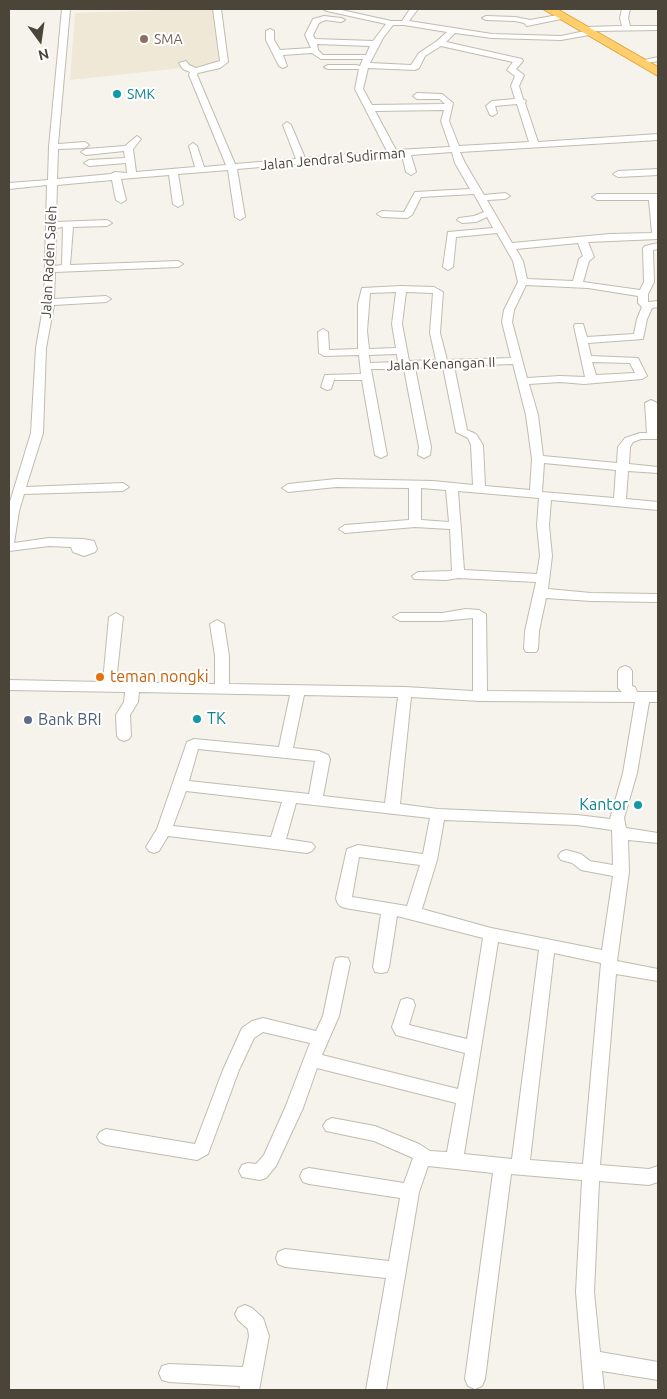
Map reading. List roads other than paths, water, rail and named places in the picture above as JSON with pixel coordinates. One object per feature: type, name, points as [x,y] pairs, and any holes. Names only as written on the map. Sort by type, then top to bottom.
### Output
[{"type":"highway","points":[[549,9],[658,72]]},
{"type":"street","name":"Jalan Raden Saleh","points":[[9,541],[12,511],[17,488],[37,433],[41,348],[49,302],[53,147],[66,9]]},
{"type":"street","points":[[183,63],[186,67],[195,71],[224,64],[222,36],[217,9],[226,9]]},
{"type":"street","points":[[327,9],[391,23],[404,23],[492,36],[561,38],[589,31],[658,28]]},
{"type":"street","points":[[404,23],[414,9]]},
{"type":"street","points":[[626,9],[624,18],[627,29]]},
{"type":"street","points":[[486,18],[515,18],[528,23],[563,16]]},
{"type":"street","points":[[350,21],[319,19],[314,24],[309,35],[315,47],[314,50],[321,57],[412,68],[416,66],[422,55],[440,43],[452,31]]},
{"type":"street","points":[[391,23],[376,44],[360,74],[359,89],[393,153]]},
{"type":"street","points":[[270,31],[270,40],[283,66]]},
{"type":"street","points":[[473,61],[492,36]]},
{"type":"street","points":[[311,41],[376,44]]},
{"type":"street","points":[[440,43],[519,61],[511,70],[520,75],[515,86],[522,101],[534,144]]},
{"type":"street","points":[[278,53],[314,50]]},
{"type":"street","points":[[640,62],[658,59]]},
{"type":"street","points":[[328,67],[366,63]]},
{"type":"street","points":[[195,71],[193,75],[232,167],[240,217]]},
{"type":"street","points":[[417,96],[442,97],[446,99],[449,107],[445,121],[454,150],[480,194],[498,230],[511,246],[518,261],[523,282],[510,310],[507,322],[532,415],[538,459],[546,556],[530,649]]},
{"type":"street","points":[[493,113],[490,106],[494,103],[522,101]]},
{"type":"street","points":[[369,108],[449,107]]},
{"type":"street","points":[[286,125],[302,161]]},
{"type":"street","name":"Jalan Jendral Sudirman","points":[[9,186],[92,177],[393,153],[658,137]]},
{"type":"street","points":[[53,147],[128,148],[137,139]]},
{"type":"street","points":[[85,146],[92,177]]},
{"type":"street","points":[[193,146],[200,169]]},
{"type":"street","points":[[128,148],[132,174]]},
{"type":"street","points":[[406,153],[411,172]]},
{"type":"street","points":[[89,163],[130,160]]},
{"type":"street","points":[[173,171],[178,204]]},
{"type":"street","points":[[618,174],[658,172]]},
{"type":"street","points":[[116,175],[121,200]]},
{"type":"street","points":[[382,214],[407,215],[418,194],[504,196]]},
{"type":"street","points":[[597,197],[656,197],[658,240]]},
{"type":"street","points":[[462,220],[476,219],[489,213]]},
{"type":"street","points":[[52,226],[107,223]]},
{"type":"street","points":[[66,264],[68,225]]},
{"type":"street","points":[[448,267],[451,234],[498,230]]},
{"type":"street","points":[[511,246],[582,240],[658,240]]},
{"type":"street","points":[[577,284],[584,259],[589,257],[582,240]]},
{"type":"street","points":[[654,305],[643,303],[643,294],[654,282],[648,248],[658,240]]},
{"type":"street","points":[[49,269],[178,264]]},
{"type":"street","points":[[523,282],[577,284],[643,294]]},
{"type":"street","points":[[381,455],[363,352],[362,331],[365,290],[434,290],[438,292],[436,332],[462,432],[469,433],[477,445],[479,488]]},
{"type":"street","points":[[401,290],[397,324],[425,448],[424,455]]},
{"type":"street","points":[[49,302],[106,299]]},
{"type":"street","points":[[582,340],[639,337],[642,319],[654,305]]},
{"type":"street","points":[[579,326],[591,379]]},
{"type":"street","points":[[323,332],[324,353],[402,351]]},
{"type":"street","points":[[524,380],[560,379],[584,381],[642,376],[634,360],[586,360]]},
{"type":"street","name":"Jalan Kenangan II","points":[[365,371],[407,366],[518,361]]},
{"type":"street","points":[[327,387],[329,377],[365,371]]},
{"type":"street","points":[[620,502],[624,447],[628,440],[635,436],[656,436],[651,403]]},
{"type":"street","points":[[538,459],[658,470]]},
{"type":"street","points":[[17,488],[110,478]]},
{"type":"street","points":[[288,488],[336,483],[452,486],[658,506]]},
{"type":"street","points":[[415,485],[415,523]]},
{"type":"street","points":[[17,488],[123,486]]},
{"type":"street","points":[[452,486],[458,574]]},
{"type":"street","points":[[346,529],[415,523],[455,526]]},
{"type":"street","points":[[9,547],[49,542],[78,544]]},
{"type":"street","points":[[418,576],[458,574],[543,578]]},
{"type":"street","points":[[541,593],[592,597],[658,598]]},
{"type":"street","points":[[400,617],[442,617],[466,613],[478,614],[481,662],[480,696]]},
{"type":"street","points":[[109,686],[116,616]]},
{"type":"street","points":[[217,624],[222,656],[222,688]]},
{"type":"street","points":[[625,671],[625,688],[637,697]]},
{"type":"street","points":[[9,685],[405,692],[480,696],[658,697]]},
{"type":"street","points":[[124,736],[122,715],[131,702],[133,686]]},
{"type":"street","points":[[285,752],[298,690]]},
{"type":"street","points":[[392,809],[405,692]]},
{"type":"street","points":[[594,1390],[585,1292],[591,1172],[609,962],[621,872],[618,811],[630,773],[637,697]]},
{"type":"street","points":[[154,847],[164,830],[194,744],[319,756],[323,758],[315,800]]},
{"type":"street","points":[[180,785],[438,814],[577,820],[658,838]]},
{"type":"street","points":[[277,843],[291,797]]},
{"type":"street","points":[[413,913],[428,860],[438,814]]},
{"type":"street","points":[[164,830],[307,847]]},
{"type":"street","points":[[428,860],[358,851],[352,853],[344,898],[345,902],[413,913],[658,975]]},
{"type":"street","points":[[566,856],[576,858],[586,866],[621,872]]},
{"type":"street","points":[[381,967],[390,909]]},
{"type":"street","points":[[454,1161],[474,1048],[491,934]]},
{"type":"street","points":[[475,1379],[512,1167],[547,947]]},
{"type":"street","points":[[248,1171],[260,1172],[270,1160],[331,1016],[342,963]]},
{"type":"street","points":[[407,1005],[400,1027],[402,1030],[474,1048]]},
{"type":"street","points":[[106,1136],[199,1151],[203,1147],[230,1070],[248,1033],[253,1028],[263,1025],[320,1039]]},
{"type":"street","points":[[312,1060],[464,1098]]},
{"type":"street","points":[[332,1126],[375,1134],[413,1149],[427,1158],[512,1167],[649,1177],[658,1174]]},
{"type":"street","points":[[376,1390],[410,1192],[419,1163],[427,1158]]},
{"type":"street","points":[[309,1176],[410,1192]]},
{"type":"street","points":[[285,1258],[396,1270]]},
{"type":"street","points":[[169,1373],[250,1384],[259,1331],[256,1324],[245,1314]]},
{"type":"street","points":[[591,1360],[658,1371]]},
{"type":"place","name":"SMA","points":[[144,39]]},
{"type":"place","name":"SMK","points":[[117,94]]},
{"type":"place","name":"teman nongki","points":[[100,677]]},
{"type":"place","name":"TK","points":[[197,719]]},
{"type":"place","name":"Bank BRI","points":[[28,720]]},
{"type":"place","name":"Kantor","points":[[638,805]]}]
